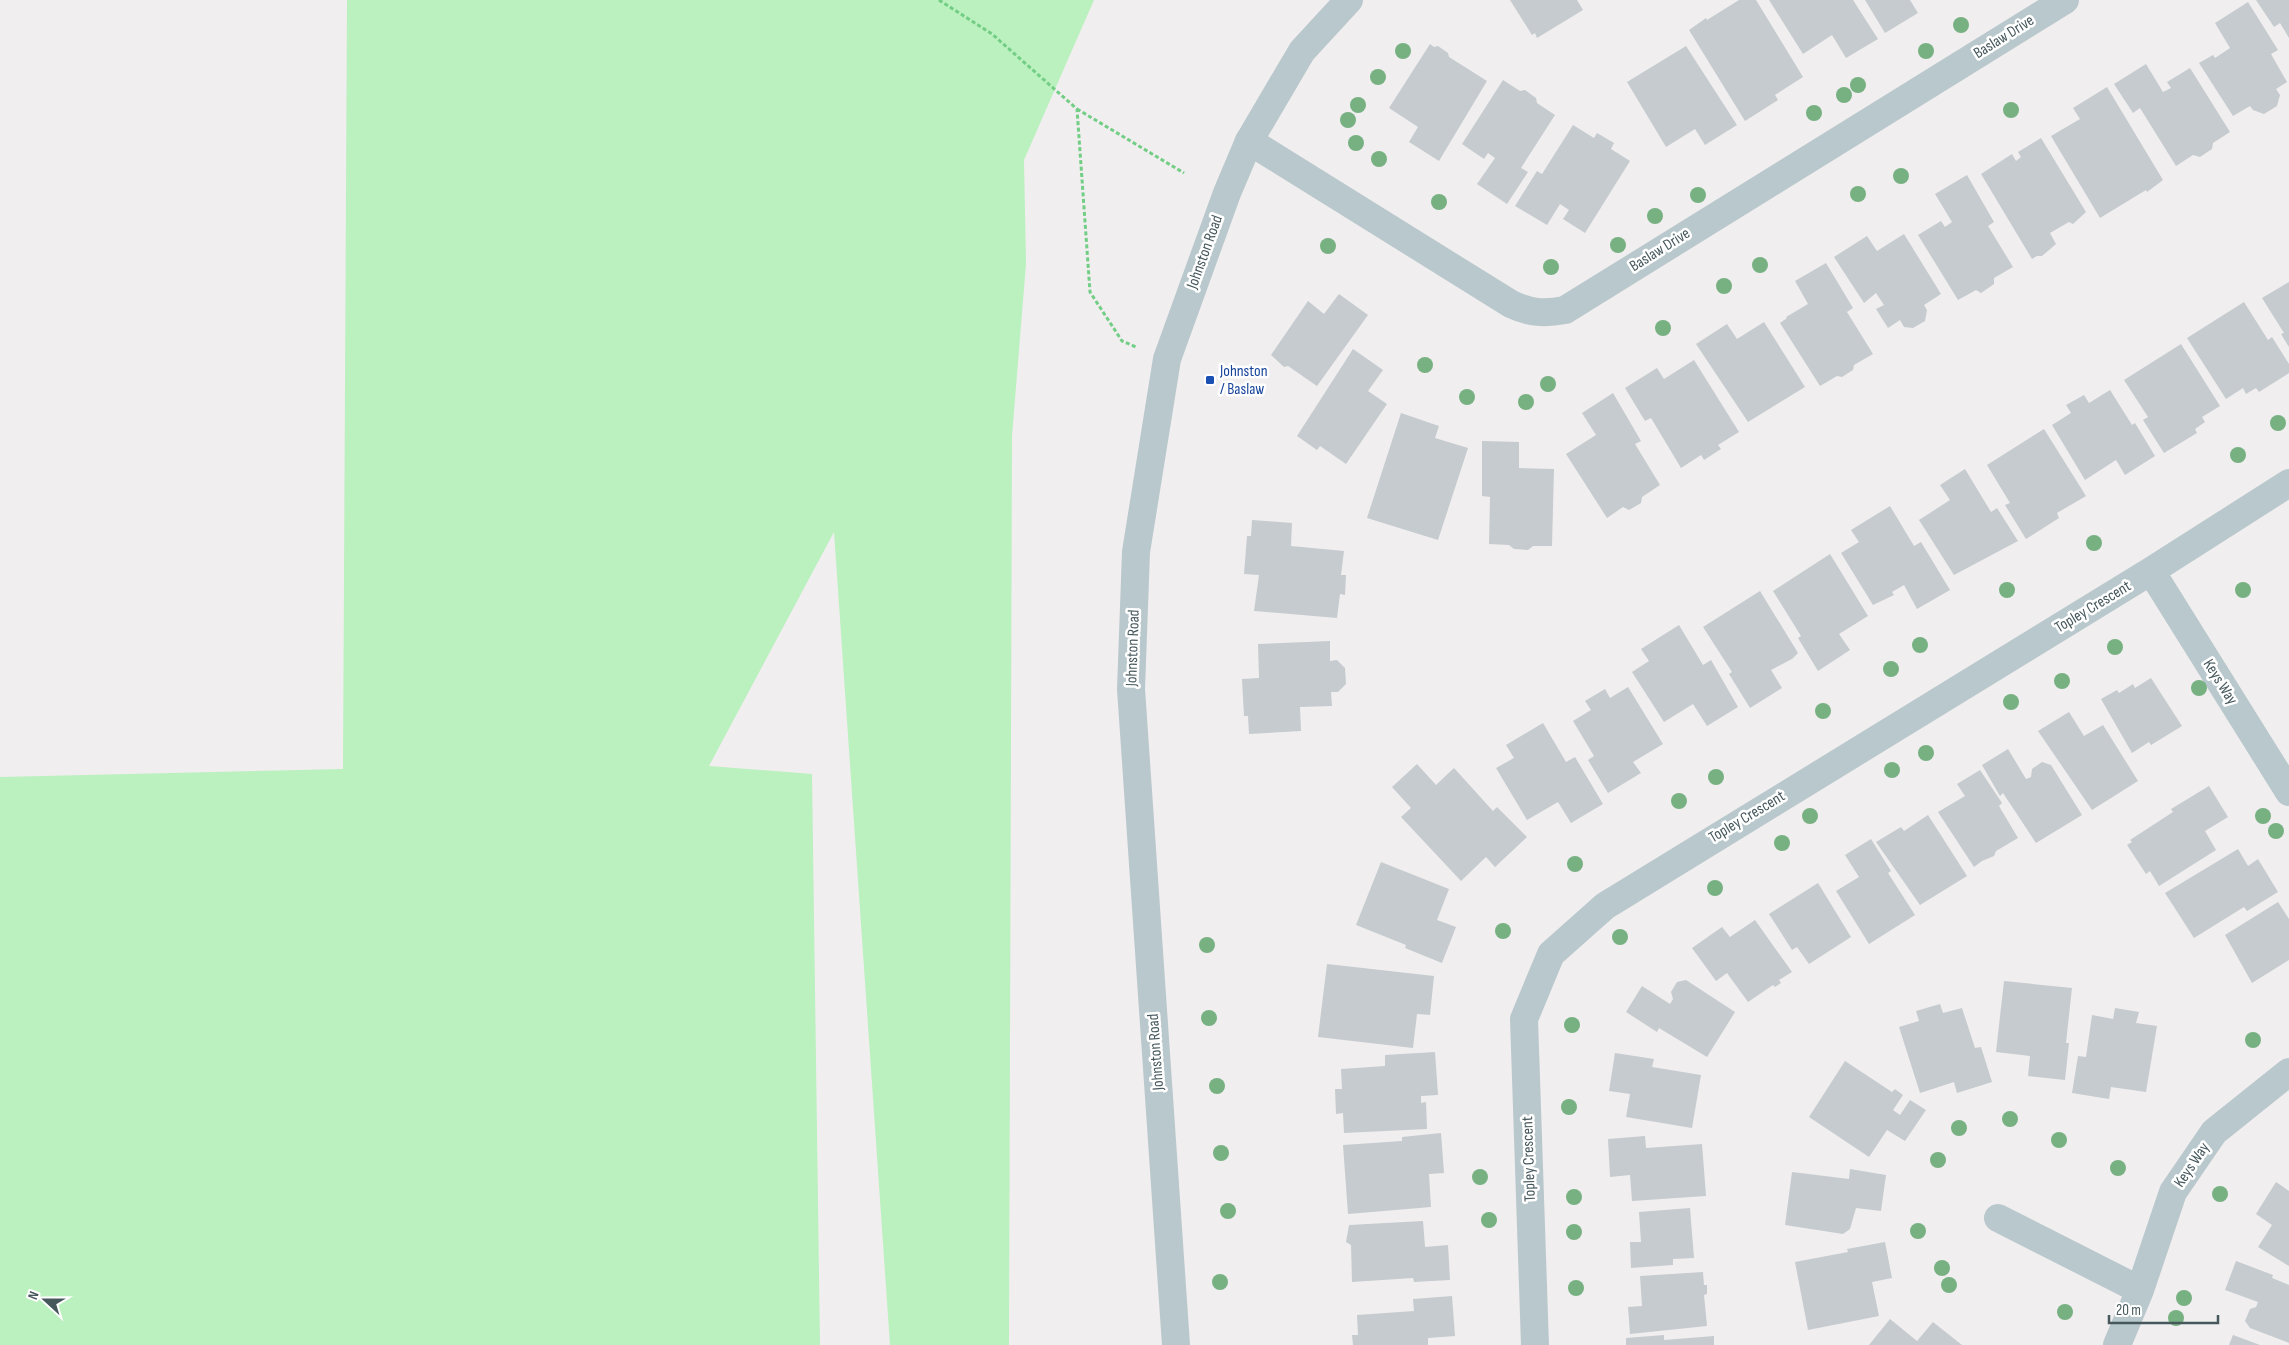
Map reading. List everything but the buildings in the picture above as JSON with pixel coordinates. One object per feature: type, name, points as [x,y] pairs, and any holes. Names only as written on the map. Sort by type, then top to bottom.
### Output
[{"type":"street","name":"Johnston Road","points":[[1176,1345],[1131,689],[1136,552],[1167,359],[1224,200],[1249,141],[1302,52],[1349,0]]},
{"type":"street","name":"Baslaw Drive","points":[[1249,141],[1511,304],[1528,312],[1548,314],[1565,310],[2065,0]]},
{"type":"street","name":"Topley Crescent","points":[[1535,1345],[1524,1020],[1551,954],[1605,906],[2151,571],[2289,484]]},
{"type":"street","name":"Keys Way","points":[[2151,571],[2289,792]]},
{"type":"street","name":"Keys Way","points":[[2117,1345],[2140,1290],[2173,1192],[2214,1132],[2289,1072]]},
{"type":"street","points":[[1998,1218],[2140,1290]]},
{"type":"path","points":[[939,0],[992,34],[1076,109],[1184,173]]},
{"type":"path","points":[[1076,109],[1090,292],[1122,341],[1167,359]]},
{"type":"green space","points":[[347,0],[1094,0],[1024,160],[1026,264],[1012,436],[1009,1345],[890,1345],[834,532],[709,766],[812,774],[820,1345],[0,1345],[0,777],[343,769]]},
{"type":"place","name":"Johnston / Baslaw","points":[[1210,380]]}]
